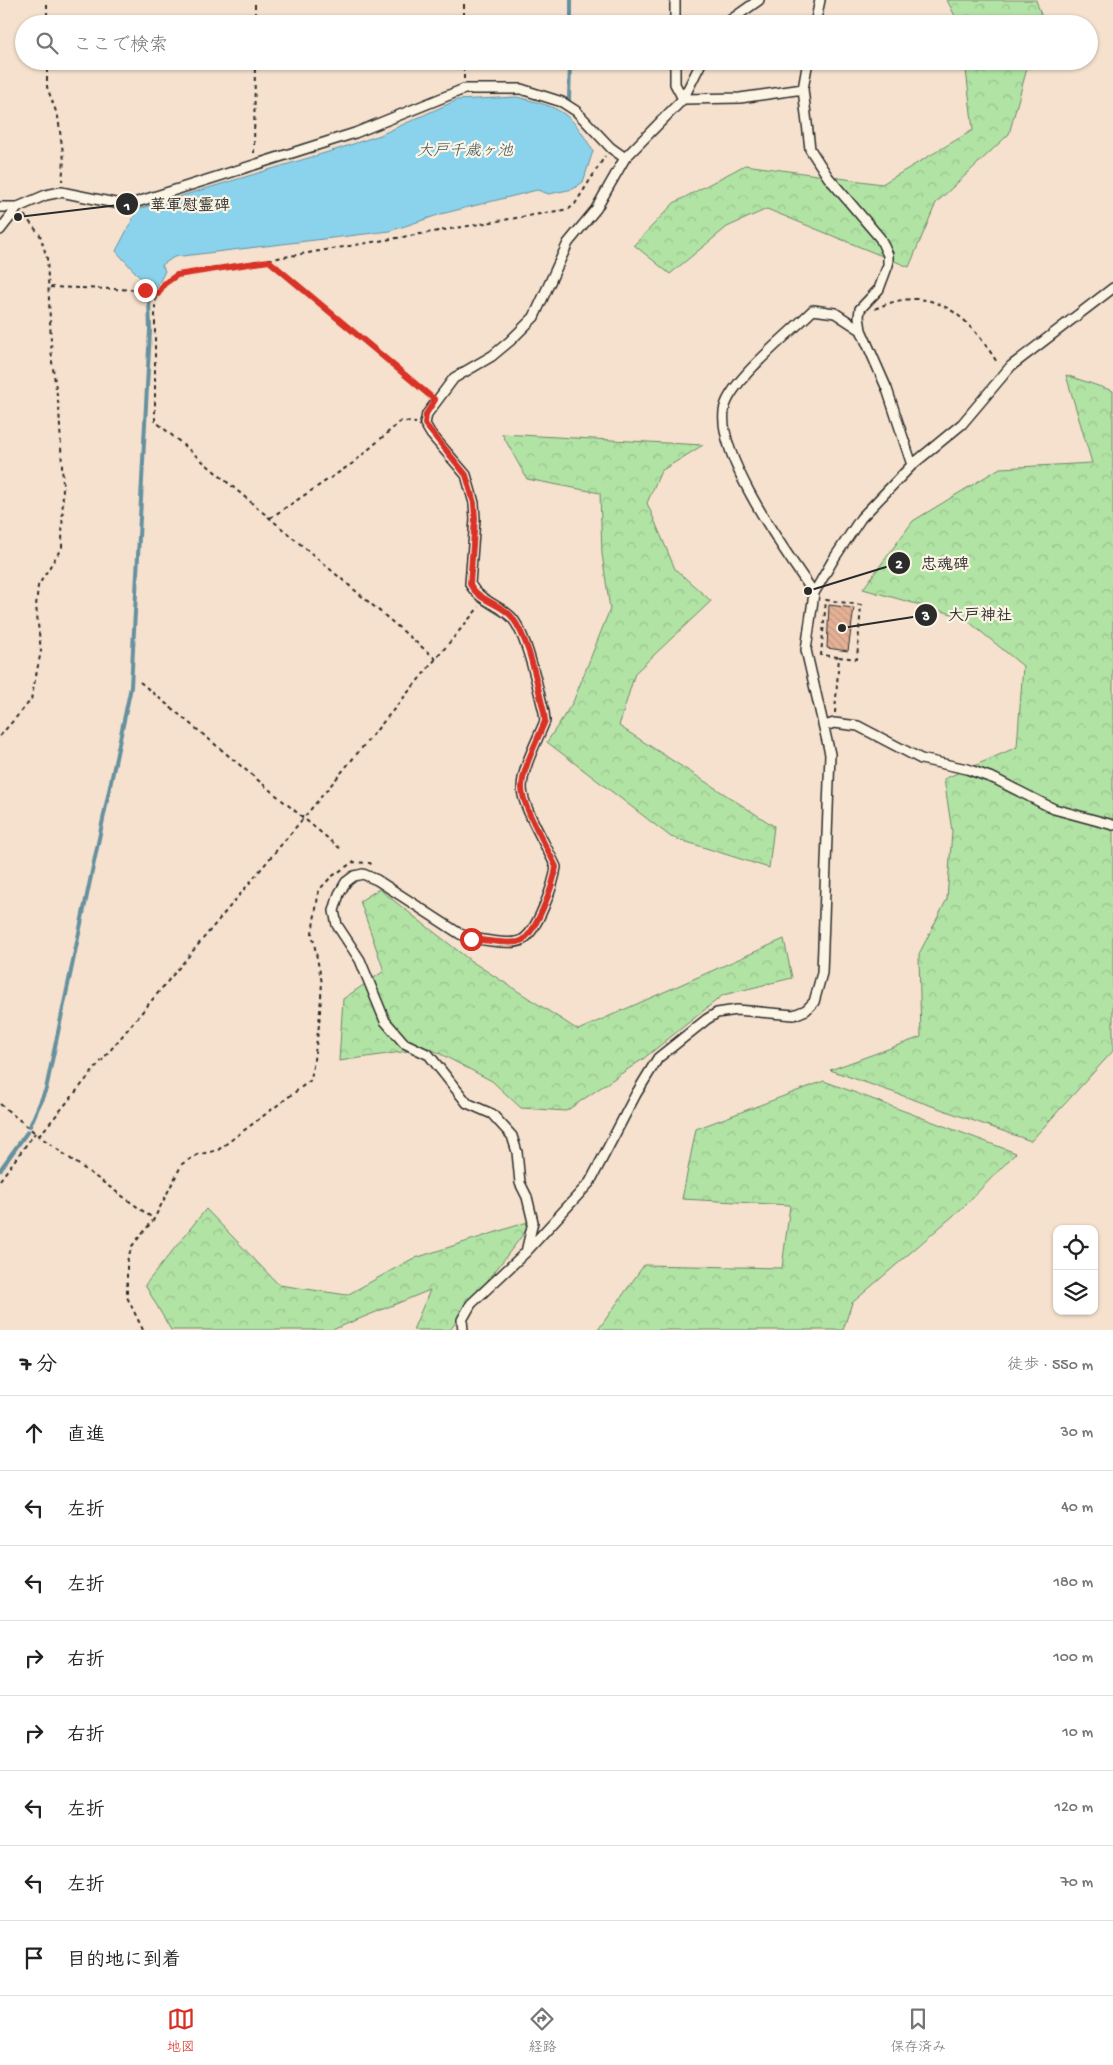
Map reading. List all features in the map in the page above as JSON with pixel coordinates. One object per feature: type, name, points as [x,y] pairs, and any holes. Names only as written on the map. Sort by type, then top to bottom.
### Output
[{"type":"street","points":[[675,0],[675,15]]},
{"type":"street","points":[[738,15],[759,0]]},
{"type":"street","points":[[817,15],[820,0]]},
{"type":"street","points":[[675,70],[675,84],[683,99]]},
{"type":"street","points":[[526,1252],[533,1222],[527,1197],[520,1183],[517,1152],[512,1136],[492,1114],[468,1103],[429,1055],[404,1043],[385,1021],[360,960],[337,925],[334,911],[339,894],[346,882],[354,876],[363,874],[377,880],[425,913],[471,939],[519,942],[527,938],[548,896],[556,867],[526,804],[522,789],[524,776],[545,721],[544,712],[520,631],[511,615],[474,592],[470,584],[475,519],[474,503],[466,475],[425,424],[426,414],[454,378],[492,356],[534,317],[568,243],[596,209],[625,158],[683,99],[698,70]]},
{"type":"street","points":[[806,70],[803,89],[810,149],[828,177],[880,238],[888,255],[888,265],[882,283],[873,297],[860,309],[859,317],[861,330],[887,389],[912,465]]},
{"type":"street","points":[[0,207],[18,207],[46,195],[61,192],[115,203],[134,203],[355,133],[464,89],[521,89],[562,102],[576,110],[611,148],[625,158]]},
{"type":"street","points":[[683,99],[740,98],[803,89]]},
{"type":"street","points":[[0,230],[18,207]]},
{"type":"street","points":[[463,1330],[462,1320],[470,1304],[526,1252],[590,1182],[636,1094],[658,1058],[706,1019],[718,1013],[737,1010],[794,1015],[806,1010],[814,1002],[822,973],[830,724],[806,650],[814,593],[833,560],[862,518],[912,465],[962,424],[1003,373],[1113,288]]},
{"type":"street","points":[[814,593],[773,532],[743,478],[726,440],[723,420],[726,402],[737,384],[812,310],[835,313],[861,330]]},
{"type":"street","points":[[830,724],[858,726],[921,759],[967,769],[995,779],[1054,809],[1113,825]]},
{"type":"path","points":[[47,0],[47,15]]},
{"type":"path","points":[[255,0],[255,15]]},
{"type":"path","points":[[464,0],[464,15]]},
{"type":"path","points":[[47,70],[47,87],[58,117],[64,160],[61,192]]},
{"type":"path","points":[[254,165],[255,70]]},
{"type":"path","points":[[464,70],[464,89]]},
{"type":"path","points":[[436,660],[155,421],[155,303],[157,294],[164,284],[177,275],[569,209],[575,204],[611,148]]},
{"type":"path","points":[[0,736],[30,700],[41,651],[36,606],[38,586],[62,547],[62,466],[59,408],[52,362],[48,258],[40,235],[18,207]]},
{"type":"path","points":[[269,261],[435,400]]},
{"type":"path","points":[[50,287],[145,290],[157,294]]},
{"type":"path","points":[[859,317],[903,299],[921,298],[945,306],[963,319],[980,339],[1003,373]]},
{"type":"path","points":[[269,518],[353,463],[401,421],[425,424]]},
{"type":"path","points":[[39,1136],[303,818],[474,616],[484,599]]},
{"type":"path","points":[[826,600],[862,605],[857,659],[839,657],[820,655],[826,600]]},
{"type":"path","points":[[830,724],[839,657]]},
{"type":"path","points":[[140,682],[342,850]]},
{"type":"path","points":[[143,1330],[127,1297],[127,1261],[132,1246],[154,1219],[182,1164],[198,1155],[218,1150],[310,1080],[319,1025],[322,983],[312,933],[319,890],[331,877],[354,862],[370,863],[377,870],[377,880]]},
{"type":"path","points":[[0,1104],[39,1136],[154,1219]]},
{"type":"path","points":[[0,1180],[36,1133]]},
{"type":"green space","points":[[947,0],[1036,0],[1041,15],[954,15]]},
{"type":"green space","points":[[966,70],[1027,70],[1009,134],[936,203],[909,267],[767,209],[727,227],[670,274],[634,245],[674,203],[745,165],[882,184],[973,130]]},
{"type":"green space","points":[[1066,375],[1113,391],[1113,1051],[1031,1141],[830,1070],[921,1037],[919,954],[947,899],[952,831],[944,779],[1017,747],[1023,666],[963,617],[863,589],[913,521],[1000,468],[1092,463]]},
{"type":"green space","points":[[502,434],[703,445],[661,471],[647,503],[675,569],[711,601],[635,673],[619,726],[774,826],[769,868],[671,837],[547,742],[573,702],[610,609],[602,554],[600,493],[527,479]]},
{"type":"green space","points":[[379,889],[471,961],[578,1030],[784,939],[792,978],[723,995],[643,1059],[566,1111],[521,1108],[492,1081],[429,1048],[339,1061],[343,999],[384,971],[360,901]]},
{"type":"green space","points":[[824,1081],[1016,1153],[961,1209],[852,1303],[843,1330],[598,1330],[644,1265],[782,1268],[790,1205],[682,1199],[696,1129]]},
{"type":"green space","points":[[206,1209],[279,1285],[347,1295],[412,1259],[534,1220],[450,1330],[413,1330],[430,1290],[332,1330],[171,1330],[145,1285]]},
{"type":"water","name":"大戸千歳ヶ池","points":[[517,97],[544,104],[563,113],[578,127],[593,151],[583,182],[573,189],[549,194],[537,190],[441,214],[390,231],[174,257],[162,265],[165,271],[156,289],[146,284],[116,251],[138,209],[380,135],[457,100]]},
{"type":"building","points":[[829,605],[854,608],[848,651],[827,648]]},
{"type":"waterway","points":[[571,0],[571,15]]},
{"type":"waterway","points":[[569,100],[570,70]]},
{"type":"waterway","points":[[30,1126],[46,1089],[131,687],[150,330],[149,298],[152,284]]},
{"type":"waterway","points":[[0,1170],[28,1131]]},
{"type":"place","name":"華軍慰霊碑","points":[[18,217]]},
{"type":"place","name":"忠魂碑","points":[[808,591]]},
{"type":"place","name":"大戸神社","points":[[842,628]]},
{"type":"route","points":[[145,290],[158,294],[164,284],[177,275],[269,261],[435,400],[426,414],[425,424],[431,434],[466,475],[474,503],[475,519],[470,584],[474,592],[511,615],[520,631],[528,653],[544,712],[545,721],[524,776],[522,789],[526,804],[556,867],[548,896],[527,938],[519,942],[471,939]]}]
